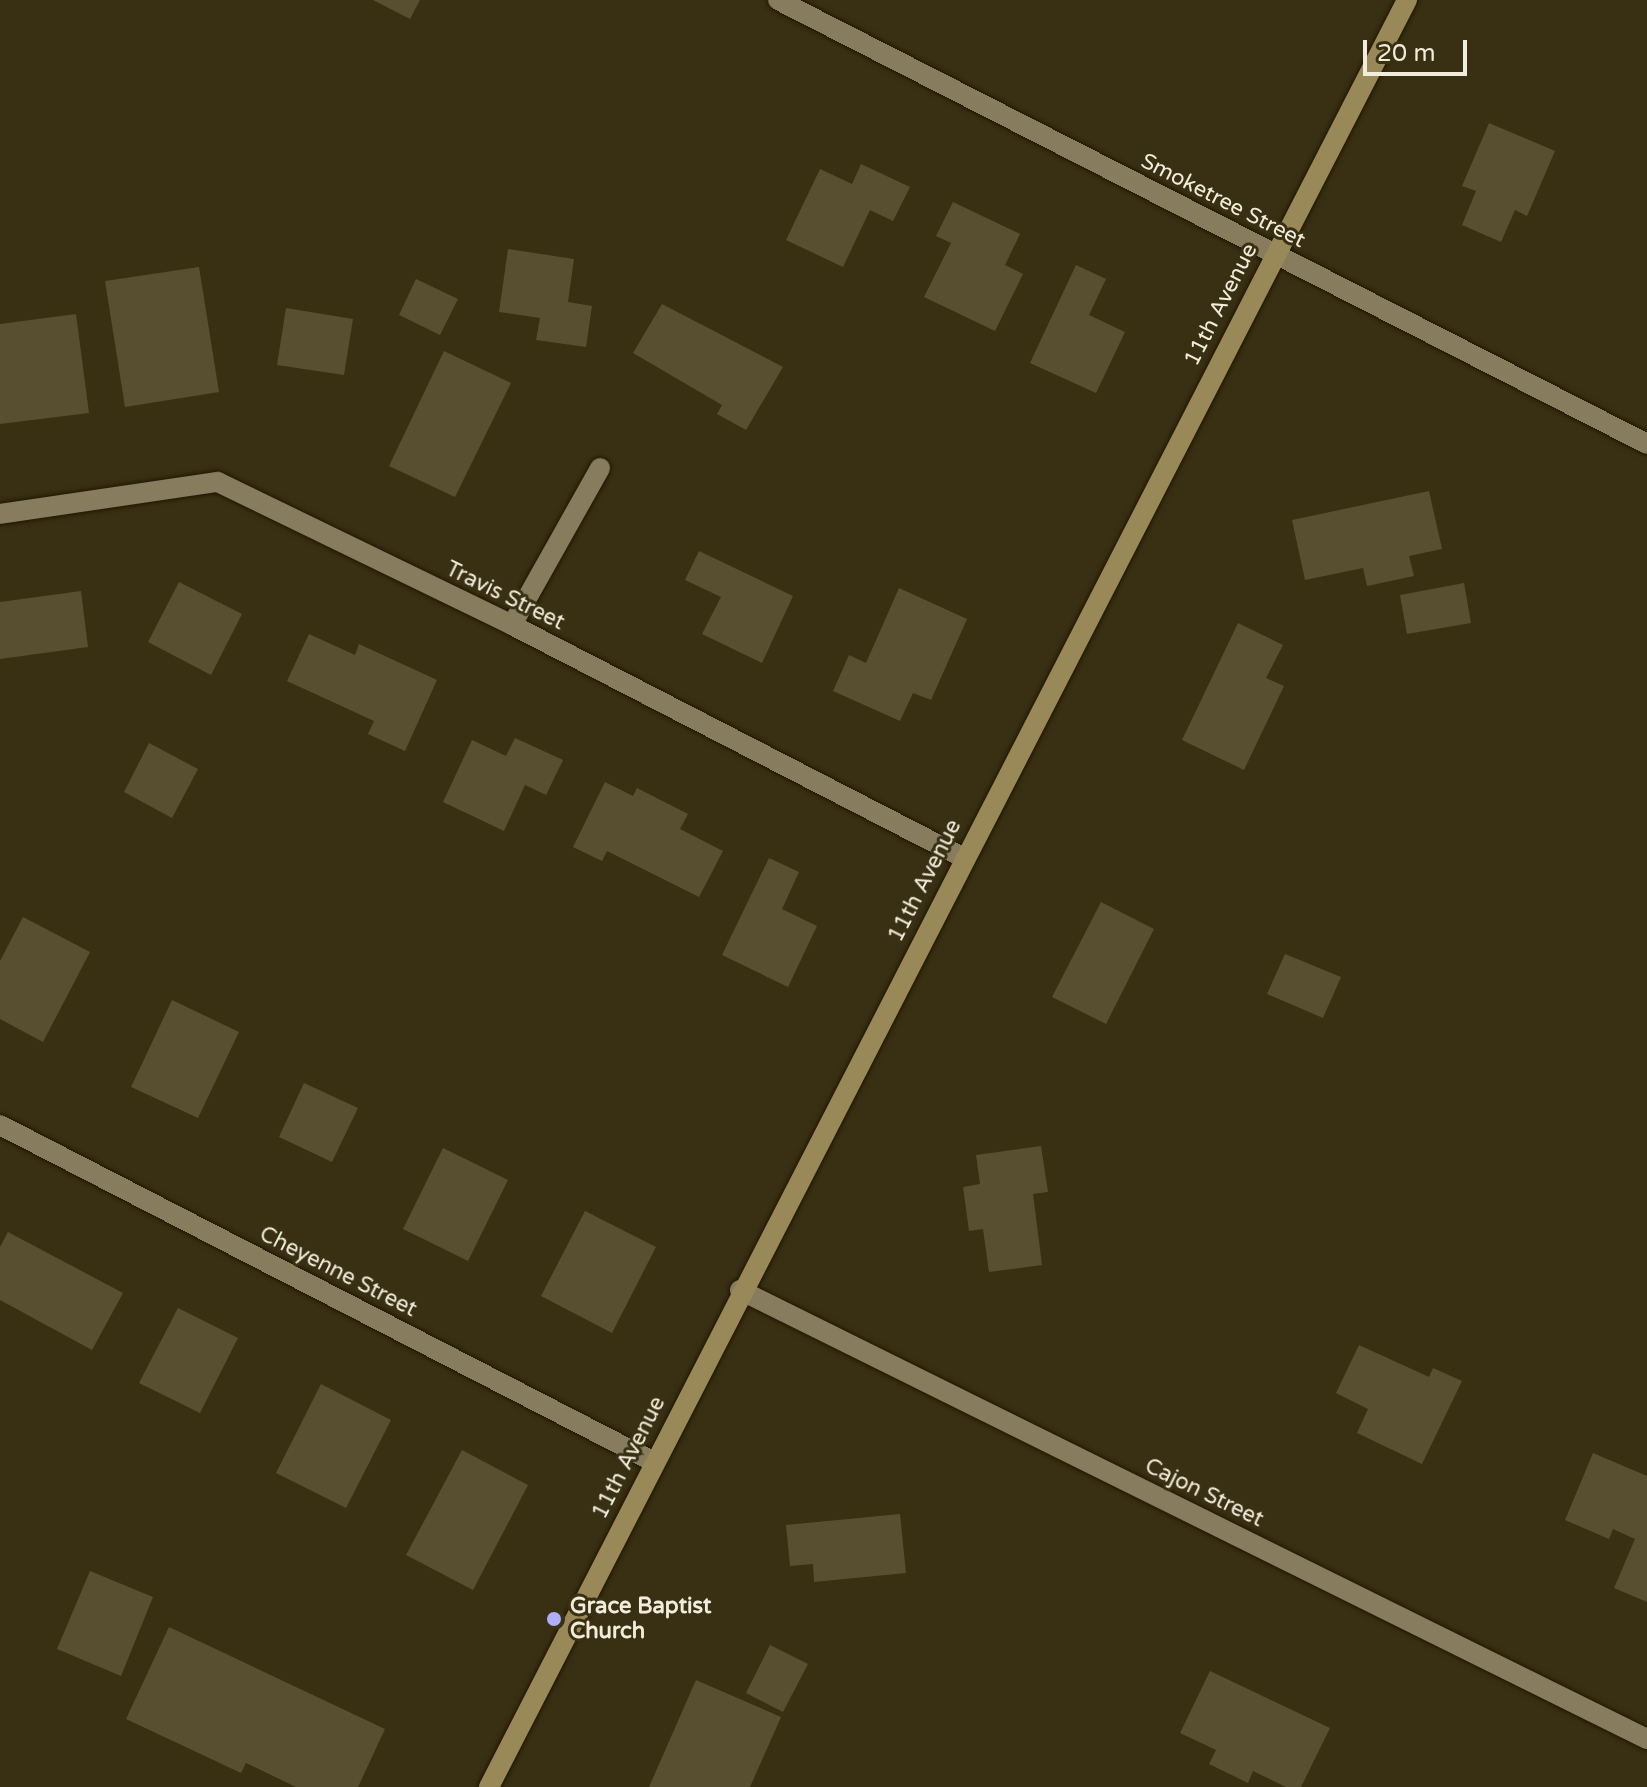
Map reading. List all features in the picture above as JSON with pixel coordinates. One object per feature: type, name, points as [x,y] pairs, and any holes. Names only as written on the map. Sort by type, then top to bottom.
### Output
[{"type":"main road","name":"11th Avenue","points":[[489,1787],[740,1290],[1407,0]]},
{"type":"street","name":"Smoketree Street","points":[[778,0],[1647,444]]},
{"type":"street","points":[[512,625],[600,468]]},
{"type":"street","name":"Travis Street","points":[[0,514],[218,482],[512,625],[964,858]]},
{"type":"street","name":"Cheyenne Street","points":[[0,1125],[654,1462]]},
{"type":"street","name":"Cajon Street","points":[[740,1290],[1647,1739]]},
{"type":"building","points":[[373,0],[420,0],[410,19]]},
{"type":"building","points":[[1489,123],[1555,151],[1527,216],[1515,210],[1501,242],[1462,225],[1476,191],[1462,186]]},
{"type":"building","points":[[861,164],[910,187],[893,221],[870,210],[843,267],[786,240],[820,169],[852,184]]},
{"type":"building","points":[[953,202],[1020,234],[1005,265],[1023,274],[995,331],[924,297],[951,243],[936,236]]},
{"type":"building","points":[[508,249],[574,259],[568,302],[592,306],[586,347],[536,340],[540,318],[499,312]]},
{"type":"building","points":[[1076,265],[1106,279],[1089,315],[1125,332],[1096,393],[1030,363]]},
{"type":"building","points":[[199,267],[219,392],[125,407],[105,281]]},
{"type":"building","points":[[416,279],[458,299],[440,335],[399,315]]},
{"type":"building","points":[[662,304],[783,367],[746,430],[717,414],[722,405],[633,353]]},
{"type":"building","points":[[286,308],[353,319],[344,375],[277,365]]},
{"type":"building","points":[[76,314],[89,413],[0,424],[0,324]]},
{"type":"building","points":[[444,351],[511,383],[455,497],[389,466]]},
{"type":"building","points":[[1429,491],[1442,549],[1409,556],[1414,576],[1367,586],[1363,568],[1305,580],[1292,520]]},
{"type":"building","points":[[699,551],[793,596],[762,663],[702,634],[721,597],[685,580]]},
{"type":"building","points":[[179,582],[242,614],[211,675],[148,642]]},
{"type":"building","points":[[1464,583],[1471,623],[1407,634],[1400,595]]},
{"type":"building","points":[[899,588],[967,619],[931,700],[913,693],[900,721],[833,691],[849,655],[866,663]]},
{"type":"building","points":[[81,591],[88,647],[0,659],[0,602]]},
{"type":"building","points":[[1238,623],[1283,645],[1266,678],[1284,686],[1244,770],[1182,740]]},
{"type":"building","points":[[309,634],[355,655],[359,644],[437,680],[405,751],[368,734],[374,721],[287,681]]},
{"type":"building","points":[[515,738],[563,760],[546,795],[525,785],[504,831],[443,802],[472,740],[506,756]]},
{"type":"building","points":[[149,743],[198,769],[172,818],[124,792]]},
{"type":"building","points":[[605,782],[633,796],[637,788],[688,814],[680,829],[723,851],[699,897],[607,851],[602,861],[573,847]]},
{"type":"building","points":[[769,858],[799,872],[782,909],[817,926],[788,987],[722,955]]},
{"type":"building","points":[[1101,902],[1154,929],[1106,1024],[1052,997]]},
{"type":"building","points":[[23,917],[90,952],[43,1042],[0,1019],[0,961]]},
{"type":"building","points":[[1285,954],[1341,977],[1323,1018],[1267,994]]},
{"type":"building","points":[[172,1000],[239,1032],[198,1118],[131,1087]]},
{"type":"building","points":[[304,1083],[358,1108],[332,1162],[279,1137]]},
{"type":"building","points":[[1041,1146],[1048,1192],[1033,1194],[1042,1265],[989,1272],[983,1229],[969,1231],[963,1187],[980,1184],[976,1155]]},
{"type":"building","points":[[443,1148],[508,1180],[468,1261],[403,1229]]},
{"type":"building","points":[[585,1211],[656,1247],[612,1333],[541,1296]]},
{"type":"building","points":[[8,1232],[123,1293],[92,1350],[0,1300],[0,1247]]},
{"type":"building","points":[[178,1308],[238,1338],[200,1413],[139,1383]]},
{"type":"building","points":[[1359,1345],[1429,1377],[1433,1368],[1462,1381],[1422,1464],[1357,1433],[1368,1409],[1336,1393]]},
{"type":"building","points":[[321,1384],[391,1420],[346,1508],[276,1473]]},
{"type":"building","points":[[462,1450],[528,1485],[473,1590],[406,1555]]},
{"type":"building","points":[[1593,1453],[1647,1476],[1647,1602],[1614,1588],[1635,1539],[1613,1529],[1609,1539],[1565,1520]]},
{"type":"building","points":[[900,1514],[906,1573],[814,1582],[813,1564],[790,1566],[786,1525]]},
{"type":"building","points":[[90,1571],[153,1597],[121,1676],[57,1649]]},
{"type":"building","points":[[169,1627],[385,1729],[358,1787],[296,1787],[246,1763],[241,1773],[126,1719]]},
{"type":"building","points":[[770,1645],[808,1664],[783,1712],[746,1693]]},
{"type":"building","points":[[1210,1671],[1330,1728],[1301,1787],[1286,1787],[1253,1771],[1248,1783],[1209,1764],[1216,1750],[1180,1733]]},
{"type":"building","points":[[696,1680],[781,1717],[750,1787],[649,1787]]},
{"type":"place","name":"Grace Baptist Church","points":[[554,1619]]}]
